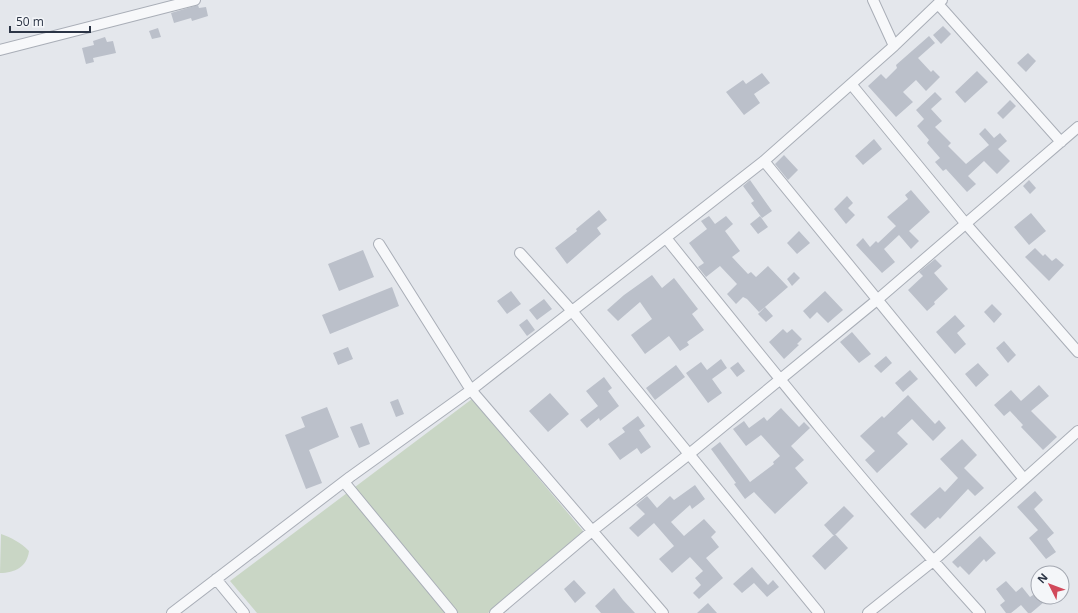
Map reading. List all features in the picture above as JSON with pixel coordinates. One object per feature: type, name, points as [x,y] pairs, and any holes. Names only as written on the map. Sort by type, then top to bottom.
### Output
[{"type":"street","points":[[0,50],[195,0]]},
{"type":"street","points":[[873,0],[894,46]]},
{"type":"street","points":[[172,613],[344,482],[471,390],[764,161],[894,46],[940,2],[1061,142]]},
{"type":"street","points":[[851,84],[966,224],[1078,352]]},
{"type":"street","points":[[495,613],[592,530],[688,455],[877,300],[1078,126]]},
{"type":"street","points":[[764,161],[1024,480]]},
{"type":"street","points":[[666,238],[780,380],[933,561],[980,613]]},
{"type":"street","points":[[378,244],[471,390],[663,613]]},
{"type":"street","points":[[520,253],[572,310],[688,455],[819,613]]},
{"type":"street","points":[[868,613],[933,561],[1078,431]]},
{"type":"street","points":[[344,482],[452,613]]},
{"type":"street","points":[[216,579],[244,613]]},
{"type":"green space","points":[[472,399],[583,531],[488,613],[257,613],[230,581]]},
{"type":"green space","points":[[1,534],[16,541],[29,551],[28,557],[23,565],[11,572],[0,573]]},
{"type":"building","points":[[198,5],[199,8],[206,7],[208,16],[192,21],[191,18],[174,23],[171,13]]},
{"type":"building","points":[[943,26],[951,34],[941,44],[933,35]]},
{"type":"building","points":[[158,28],[161,37],[152,39],[149,31]]},
{"type":"building","points":[[929,36],[935,43],[918,58],[931,72],[933,70],[940,77],[926,91],[916,80],[903,92],[913,102],[896,117],[868,86],[881,74],[886,79],[897,68],[896,65]]},
{"type":"building","points":[[105,37],[107,42],[113,41],[116,53],[93,58],[94,62],[86,64],[82,48],[94,45],[93,41]]},
{"type":"building","points":[[1028,53],[1036,61],[1026,72],[1017,63]]},
{"type":"building","points":[[977,71],[988,82],[965,103],[955,92]]},
{"type":"building","points":[[762,73],[770,83],[754,94],[760,103],[744,115],[726,92],[743,80],[746,84]]},
{"type":"building","points":[[935,92],[942,99],[931,109],[942,121],[935,127],[951,143],[948,146],[966,164],[989,145],[979,134],[985,128],[994,138],[1000,133],[1007,141],[998,149],[1010,161],[997,174],[984,161],[968,176],[976,184],[967,192],[946,169],[943,171],[935,162],[940,158],[927,143],[929,140],[917,126],[924,119],[916,110]]},
{"type":"building","points":[[1010,100],[1016,106],[1003,119],[997,113]]},
{"type":"building","points":[[874,139],[882,149],[863,165],[855,156]]},
{"type":"building","points":[[784,155],[798,170],[788,180],[775,164]]},
{"type":"building","points":[[750,180],[772,211],[762,218],[751,203],[754,201],[743,186]]},
{"type":"building","points":[[1029,180],[1036,188],[1030,194],[1023,186]]},
{"type":"building","points":[[911,190],[930,212],[909,231],[919,241],[911,249],[899,235],[884,249],[895,262],[882,273],[856,245],[863,238],[870,247],[876,241],[878,243],[896,226],[887,217],[908,199],[905,195]]},
{"type":"building","points":[[847,196],[853,203],[848,208],[855,215],[846,224],[834,209]]},
{"type":"building","points":[[599,210],[607,220],[597,228],[601,234],[567,264],[555,248],[577,231],[576,229]]},
{"type":"building","points":[[1031,213],[1046,231],[1029,245],[1014,227]]},
{"type":"building","points":[[709,216],[715,224],[726,216],[733,224],[725,231],[740,251],[732,257],[748,274],[751,272],[756,277],[768,266],[788,287],[759,312],[747,299],[743,297],[736,304],[727,294],[737,284],[720,266],[706,277],[698,267],[704,263],[689,243],[707,229],[701,221]]},
{"type":"building","points":[[760,216],[768,227],[758,234],[750,224]]},
{"type":"building","points":[[799,231],[810,243],[797,254],[787,243]]},
{"type":"building","points":[[1035,248],[1043,256],[1045,254],[1052,261],[1056,258],[1064,265],[1049,281],[1025,257]]},
{"type":"building","points":[[363,250],[374,277],[339,291],[328,264]]},
{"type":"building","points":[[935,259],[942,266],[934,273],[948,289],[927,311],[908,290],[923,276],[919,272]]},
{"type":"building","points":[[794,272],[800,278],[792,286],[787,279]]},
{"type":"building","points":[[652,275],[662,288],[674,278],[698,309],[692,314],[704,330],[687,342],[689,345],[680,351],[669,336],[645,354],[631,335],[652,319],[640,302],[618,321],[607,310],[624,295]]},
{"type":"building","points":[[392,287],[399,306],[330,334],[322,315]]},
{"type":"building","points":[[511,291],[521,304],[507,314],[497,301]]},
{"type":"building","points":[[825,291],[843,310],[828,323],[817,312],[810,319],[803,311]]},
{"type":"building","points":[[544,299],[552,309],[537,320],[529,310]]},
{"type":"building","points":[[992,304],[1002,314],[994,323],[984,312]]},
{"type":"building","points":[[765,307],[773,316],[766,322],[758,314]]},
{"type":"building","points":[[955,315],[965,326],[957,333],[966,344],[955,354],[936,332]]},
{"type":"building","points":[[527,319],[535,330],[527,336],[519,325]]},
{"type":"building","points":[[783,329],[787,333],[792,329],[802,339],[797,344],[799,345],[784,359],[769,342]]},
{"type":"building","points":[[852,332],[871,354],[859,363],[840,342]]},
{"type":"building","points":[[1004,341],[1016,355],[1008,363],[996,348]]},
{"type":"building","points":[[348,347],[353,359],[338,365],[333,353]]},
{"type":"building","points":[[886,356],[892,363],[881,373],[874,366]]},
{"type":"building","points":[[721,359],[727,368],[712,379],[722,393],[708,403],[686,373],[701,362],[707,370]]},
{"type":"building","points":[[738,362],[745,371],[737,377],[730,368]]},
{"type":"building","points":[[978,363],[989,375],[976,387],[965,374]]},
{"type":"building","points":[[676,365],[685,377],[655,400],[646,388]]},
{"type":"building","points":[[910,370],[918,379],[903,392],[895,383]]},
{"type":"building","points":[[604,377],[612,388],[608,391],[619,406],[600,421],[599,418],[587,428],[580,420],[598,406],[586,391]]},
{"type":"building","points":[[1039,385],[1049,396],[1031,411],[1057,437],[1043,450],[1021,427],[1023,425],[1010,411],[1004,416],[994,405],[1011,390],[1021,401]]},
{"type":"building","points":[[550,393],[569,414],[548,432],[529,411]]},
{"type":"building","points":[[908,395],[935,424],[939,420],[946,428],[933,441],[912,419],[897,433],[908,444],[877,473],[865,460],[875,451],[860,436],[882,416],[884,418]]},
{"type":"building","points":[[398,399],[404,414],[396,417],[390,402]]},
{"type":"building","points":[[327,407],[339,437],[309,450],[322,483],[306,489],[285,435],[305,427],[301,417]]},
{"type":"building","points":[[781,408],[799,427],[804,422],[810,428],[791,446],[804,460],[795,468],[808,483],[775,514],[754,492],[745,499],[734,484],[736,483],[711,449],[720,442],[750,482],[774,464],[773,462],[780,456],[761,435],[746,446],[733,429],[744,421],[749,428],[764,417],[767,421]]},
{"type":"building","points":[[638,416],[645,426],[639,430],[651,447],[641,454],[637,448],[620,460],[608,444],[625,432],[622,428]]},
{"type":"building","points":[[362,423],[370,444],[359,448],[350,427]]},
{"type":"building","points":[[962,439],[977,455],[964,468],[984,488],[975,496],[968,489],[940,519],[938,517],[925,529],[910,514],[940,487],[945,492],[958,478],[940,459]]},
{"type":"building","points":[[695,485],[705,499],[692,509],[690,505],[671,522],[684,536],[704,519],[716,532],[711,537],[719,547],[706,558],[723,578],[699,599],[693,593],[701,585],[695,578],[703,571],[690,557],[672,573],[659,559],[674,546],[654,523],[638,537],[629,528],[645,514],[636,505],[647,496],[657,508],[670,496],[674,500]]},
{"type":"building","points":[[1035,491],[1043,500],[1034,509],[1054,533],[1047,539],[1056,552],[1046,559],[1029,538],[1038,530],[1017,507]]},
{"type":"building","points":[[844,506],[854,516],[834,536],[824,525]]},
{"type":"building","points":[[835,534],[848,548],[825,570],[812,556]]},
{"type":"building","points":[[980,536],[996,553],[986,562],[984,559],[969,575],[960,566],[958,568],[952,562]]},
{"type":"building","points":[[752,567],[768,585],[773,580],[779,587],[767,597],[754,583],[742,593],[733,584]]},
{"type":"building","points":[[574,580],[586,593],[575,603],[564,589]]},
{"type":"building","points":[[1006,581],[1016,592],[1022,587],[1030,597],[1030,605],[1040,605],[1031,613],[1028,613],[1021,605],[1011,613],[1006,613],[1000,605],[1005,601],[996,589]]},
{"type":"building","points":[[614,588],[635,613],[601,613],[595,606]]},
{"type":"building","points":[[708,603],[717,613],[697,613]]}]
